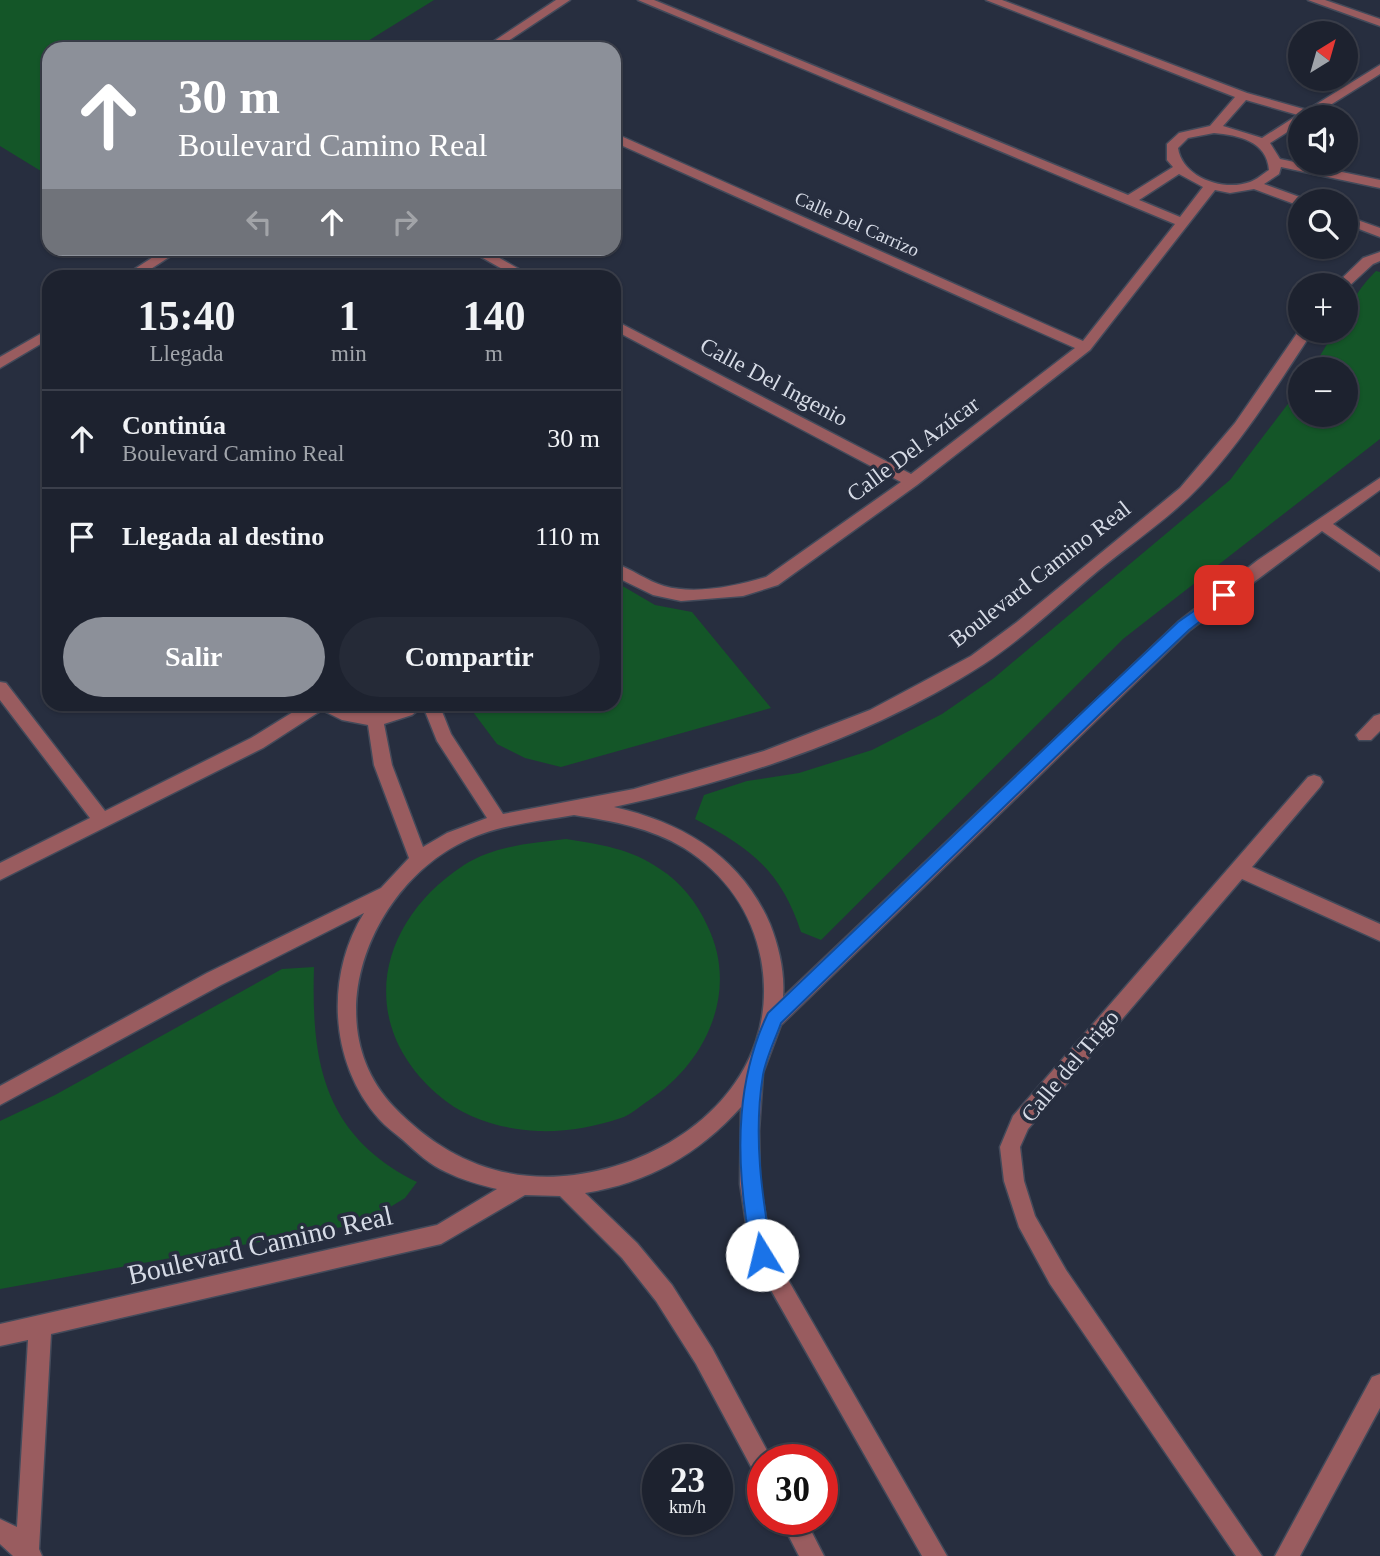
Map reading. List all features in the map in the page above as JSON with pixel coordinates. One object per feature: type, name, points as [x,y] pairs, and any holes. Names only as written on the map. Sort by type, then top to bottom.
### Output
[{"type":"street","points":[[499,42],[564,0]]},
{"type":"street","points":[[644,0],[1184,223]]},
{"type":"street","points":[[992,0],[1243,96],[1288,109]]},
{"type":"street","points":[[1314,0],[1380,23]]},
{"type":"street","points":[[1320,105],[1380,69]]},
{"type":"street","points":[[1214,129],[1243,96]]},
{"type":"street","points":[[1262,143],[1288,125]]},
{"type":"street","points":[[1214,129],[1240,133],[1262,143],[1272,152],[1276,162],[1275,171],[1268,179],[1242,188],[1211,186],[1192,179],[1178,169],[1169,150],[1174,141],[1184,134],[1214,129]]},
{"type":"street","name":"Calle Del Carrizo","points":[[621,140],[1085,347]]},
{"type":"street","points":[[1276,162],[1380,184]]},
{"type":"street","points":[[1129,200],[1178,169]]},
{"type":"street","points":[[1255,185],[1288,197]]},
{"type":"street","name":"Calle Del Azúcar","points":[[621,572],[659,591],[681,595],[743,590],[772,581],[912,481],[1085,347],[1211,186]]},
{"type":"street","points":[[1358,225],[1380,233]]},
{"type":"street","points":[[146,270],[166,256]]},
{"type":"street","points":[[486,256],[513,270]]},
{"type":"street","points":[[1355,273],[1368,261],[1380,256]]},
{"type":"street","name":"Calle Del Ingenio","points":[[621,328],[912,481]]},
{"type":"street","points":[[0,363],[42,337]]},
{"type":"street","name":"Boulevard Camino Real","points":[[574,808],[694,780],[813,740],[909,700],[982,657],[1195,482],[1297,343]]},
{"type":"street","points":[[774,1019],[1184,626],[1264,564],[1378,487]]},
{"type":"street","points":[[1324,525],[1380,565]]},
{"type":"street","points":[[0,688],[102,820]]},
{"type":"street","points":[[0,872],[257,743],[307,711]]},
{"type":"street","points":[[335,711],[355,718],[375,719],[403,711]]},
{"type":"street","points":[[434,711],[443,736],[497,819]]},
{"type":"street","points":[[375,719],[383,765],[419,860]]},
{"type":"street","points":[[1365,734],[1380,721]]},
{"type":"street","name":"Calle del Trigo","points":[[1250,1556],[1058,1277],[1026,1220],[1014,1181],[1010,1147],[1020,1123],[1314,782]]},
{"type":"street","points":[[574,808],[641,821],[683,838],[726,870],[758,914],[775,964],[774,1019],[754,1073],[723,1117],[677,1152],[624,1176],[565,1187],[523,1185],[452,1165],[395,1125],[357,1071],[344,1010],[354,949],[384,894],[419,860],[456,836],[497,819],[574,808]]},
{"type":"street","points":[[1240,870],[1380,933]]},
{"type":"street","points":[[0,1096],[214,979],[384,894]]},
{"type":"street","points":[[754,1073],[749,1131],[750,1184],[762,1255],[934,1556]]},
{"type":"street","name":"Boulevard Camino Real","points":[[0,1335],[441,1234],[523,1185]]},
{"type":"street","points":[[565,1187],[631,1252],[663,1292],[708,1363],[752,1444]]},
{"type":"street","points":[[29,1553],[40,1326]]},
{"type":"street","points":[[1287,1556],[1380,1385]]},
{"type":"street","points":[[0,1531],[29,1553]]},
{"type":"street","points":[[801,1535],[812,1556]]},
{"type":"green space","points":[[0,0],[434,0],[366,42],[42,42],[42,172],[0,146]]},
{"type":"green space","points":[[1376,271],[1380,272],[1380,439],[1123,639],[821,940],[801,932],[784,893],[762,864],[732,840],[695,819],[704,795],[747,781],[799,773],[872,750],[942,714],[994,678],[1230,480],[1288,404],[1288,427],[1358,427],[1358,357],[1319,357],[1328,343],[1358,343],[1358,293]]},
{"type":"green space","points":[[621,585],[655,605],[692,612],[771,708],[561,767],[525,758],[497,744],[472,711],[621,711]]},
{"type":"green space","points":[[566,839],[627,852],[668,874],[681,887],[703,917],[716,950],[720,975],[718,1000],[712,1024],[686,1067],[669,1085],[628,1115],[590,1126],[559,1131],[524,1130],[497,1125],[448,1103],[411,1066],[395,1036],[387,1005],[388,974],[396,943],[412,914],[435,888],[464,865],[500,849]]},
{"type":"green space","points":[[314,967],[316,1035],[321,1065],[330,1093],[343,1119],[361,1142],[386,1163],[417,1182],[405,1198],[364,1223],[0,1289],[0,1121],[55,1095],[282,969]]},
{"type":"route","points":[[762,1255],[750,1184],[749,1131],[754,1073],[774,1019],[1097,707],[1184,626],[1224,595]]}]
